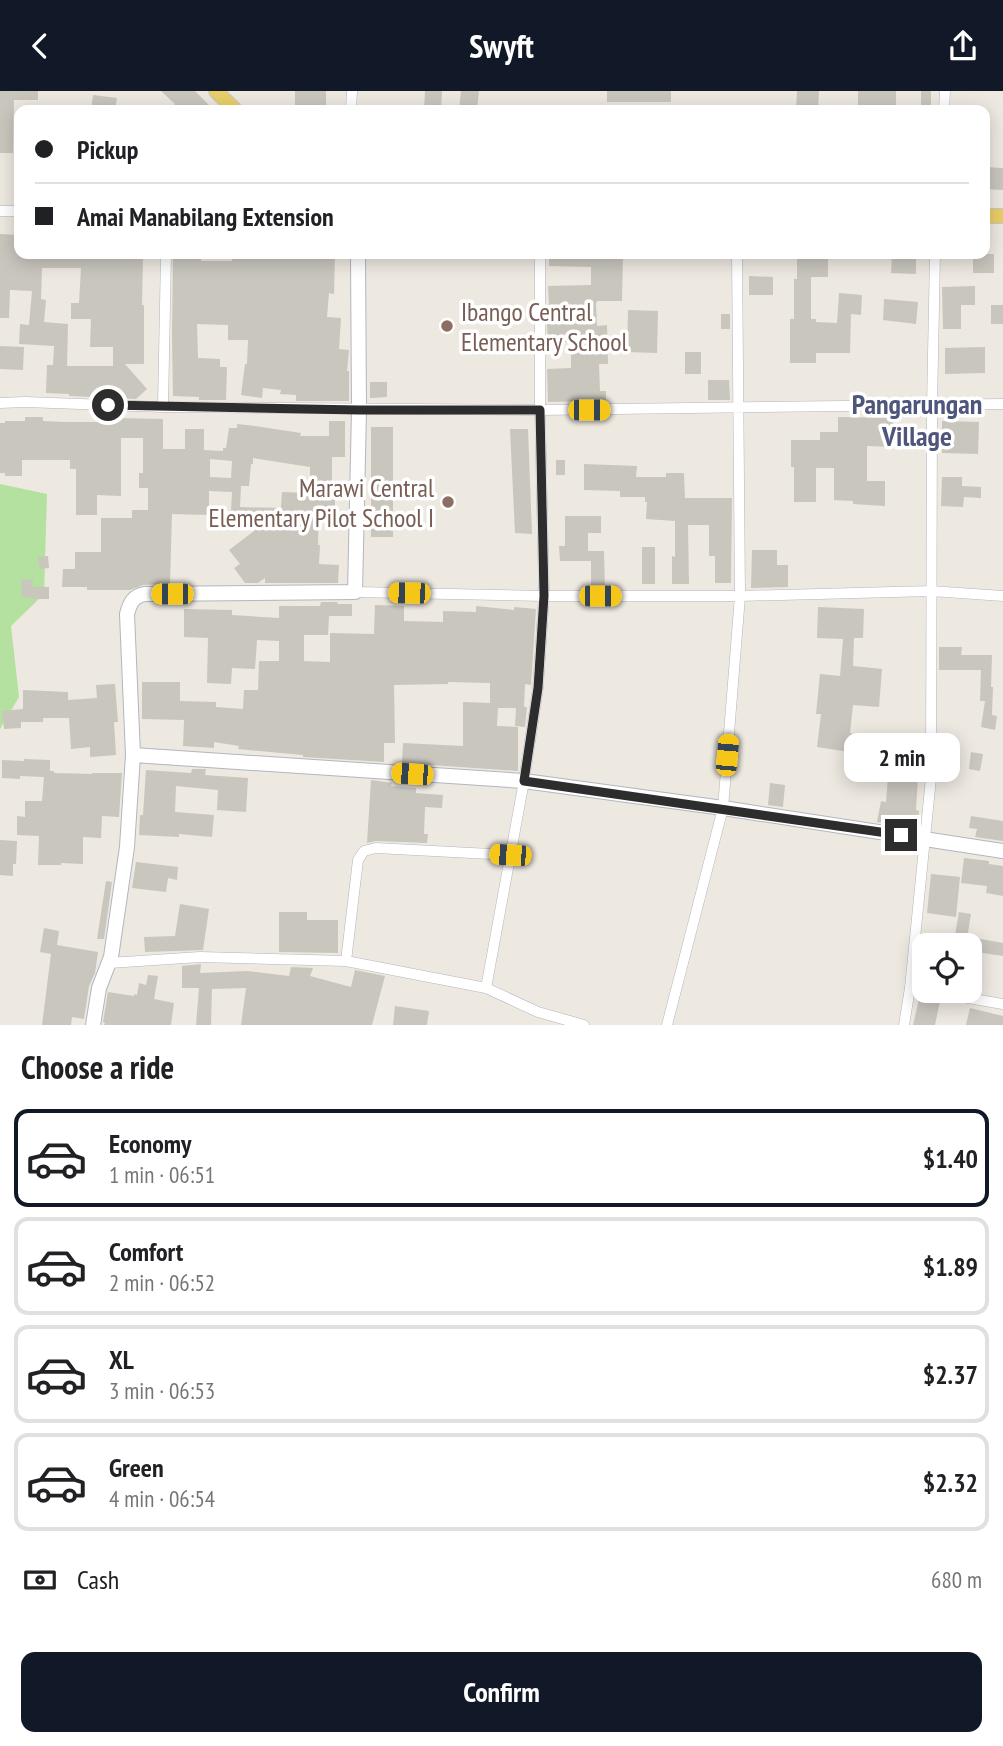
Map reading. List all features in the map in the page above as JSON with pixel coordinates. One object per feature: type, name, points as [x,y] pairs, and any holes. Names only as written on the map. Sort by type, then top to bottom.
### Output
[{"type":"main road","points":[[216,91],[230,105]]},
{"type":"main road","points":[[93,1025],[99,988],[109,963],[116,932],[127,847],[133,755],[127,614],[133,599],[145,594],[355,592],[359,410],[358,259]]},
{"type":"main road","points":[[133,755],[524,781],[1003,851]]},
{"type":"street","points":[[163,407],[166,259]]},
{"type":"street","points":[[486,988],[538,688],[544,596],[540,259]]},
{"type":"street","points":[[667,1025],[723,808],[740,596],[737,259]]},
{"type":"street","points":[[904,1025],[931,778],[932,406],[936,259]]},
{"type":"street","points":[[0,403],[359,410],[1003,404]]},
{"type":"street","points":[[355,592],[740,596],[931,591],[1003,596]]},
{"type":"street","points":[[346,961],[358,860],[364,851],[376,848],[510,855]]},
{"type":"street","points":[[109,963],[200,957],[346,961],[486,988],[538,1012],[584,1025]]},
{"type":"street","points":[[910,988],[1003,1004]]},
{"type":"green space","points":[[0,484],[47,494],[44,594],[11,626],[19,697],[0,729]]},
{"type":"building","points":[[0,91],[38,91],[38,100],[14,100],[13,153],[0,153]]},
{"type":"building","points":[[161,91],[195,91],[209,105],[174,105]]},
{"type":"building","points":[[295,91],[326,91],[326,105],[295,105]]},
{"type":"building","points":[[425,91],[442,91],[441,105],[424,105]]},
{"type":"building","points":[[461,91],[479,91],[478,105],[460,105]]},
{"type":"building","points":[[607,91],[671,91],[671,102],[607,102]]},
{"type":"building","points":[[797,91],[819,91],[818,105],[796,105]]},
{"type":"building","points":[[858,91],[896,91],[896,105],[858,105]]},
{"type":"building","points":[[921,91],[931,91],[931,105],[921,105]]},
{"type":"building","points":[[93,95],[117,98],[116,105],[92,105]]},
{"type":"building","points":[[990,167],[1003,168],[1003,190],[990,189]]},
{"type":"building","points":[[0,234],[14,235],[14,259],[143,259],[144,364],[125,364],[147,389],[136,399],[46,393],[47,365],[53,365],[54,346],[19,344],[20,324],[29,325],[32,291],[10,290],[9,318],[0,318]],"holes":[[[42,268],[81,268],[79,303],[71,303],[71,319],[91,319],[90,347],[113,347],[113,366],[67,366],[68,324],[44,322],[46,300],[41,299]]]},
{"type":"building","points":[[990,254],[994,254],[994,273],[973,273],[973,259],[990,259]]},
{"type":"building","points":[[173,259],[335,259],[334,294],[329,293],[327,317],[341,318],[339,349],[349,350],[349,401],[296,401],[296,395],[280,394],[281,390],[263,388],[262,398],[241,395],[248,340],[228,340],[228,325],[197,324],[198,358],[220,359],[220,367],[227,367],[226,400],[173,396]]},
{"type":"building","points":[[549,259],[623,259],[622,301],[597,301],[596,304],[597,326],[607,325],[608,364],[599,364],[600,391],[606,391],[606,401],[548,402],[547,369],[571,368],[571,342],[548,343],[547,324],[564,323],[564,304],[549,305],[548,286],[591,285],[591,267],[549,266]]},
{"type":"building","points":[[797,259],[828,259],[828,277],[811,277],[811,319],[816,319],[816,322],[837,323],[839,293],[862,295],[861,315],[851,314],[850,353],[816,353],[816,363],[790,363],[790,319],[794,319],[794,279],[797,279]]},
{"type":"building","points":[[892,259],[916,259],[916,274],[891,273]]},
{"type":"building","points":[[749,276],[773,277],[773,295],[749,295]]},
{"type":"building","points":[[975,286],[975,305],[961,305],[961,329],[943,329],[942,287]]},
{"type":"building","points":[[884,299],[918,302],[916,324],[883,320]]},
{"type":"building","points":[[991,305],[1003,305],[1003,324],[991,324]]},
{"type":"building","points":[[628,310],[658,311],[657,353],[627,352]]},
{"type":"building","points":[[721,314],[730,314],[730,329],[721,329]]},
{"type":"building","points":[[0,346],[24,347],[23,370],[0,369]]},
{"type":"building","points":[[985,347],[985,373],[945,374],[945,348]]},
{"type":"building","points":[[685,352],[701,352],[701,374],[685,374]]},
{"type":"building","points":[[708,380],[729,380],[730,400],[708,400]]},
{"type":"building","points":[[370,382],[387,382],[387,397],[370,398]]},
{"type":"building","points":[[25,417],[43,417],[43,421],[65,422],[116,422],[116,418],[163,419],[163,449],[185,449],[185,429],[204,429],[204,450],[223,451],[223,448],[226,448],[229,428],[237,428],[237,424],[301,433],[300,436],[329,436],[329,421],[345,421],[345,457],[332,457],[335,510],[319,509],[319,564],[339,565],[338,583],[265,583],[265,578],[258,583],[245,583],[234,568],[240,564],[229,550],[262,525],[230,527],[232,492],[209,491],[209,515],[172,514],[170,584],[143,585],[130,590],[62,587],[63,569],[75,569],[75,552],[101,552],[101,518],[132,518],[132,510],[148,510],[148,488],[139,488],[139,473],[143,473],[143,438],[121,438],[121,496],[97,495],[97,515],[76,515],[76,469],[70,469],[70,460],[22,460],[22,476],[5,476],[5,473],[0,473],[0,423],[25,421]],"holes":[[[253,458],[310,467],[310,491],[282,492],[281,508],[240,507],[241,486],[249,486]],[[210,459],[232,461],[231,478],[210,477]]]},
{"type":"building","points":[[838,417],[894,418],[894,447],[867,446],[867,481],[885,481],[885,506],[834,500],[834,468],[816,468],[816,502],[794,502],[791,440],[820,440],[820,432],[838,432]]},
{"type":"building","points":[[942,421],[979,422],[978,454],[942,453]]},
{"type":"building","points":[[371,427],[393,427],[393,537],[371,537]]},
{"type":"building","points":[[510,429],[528,429],[532,534],[515,533]]},
{"type":"building","points":[[556,460],[565,460],[565,475],[556,475]]},
{"type":"building","points":[[584,464],[637,466],[636,477],[666,477],[666,473],[684,473],[685,498],[732,498],[731,583],[715,583],[715,556],[709,556],[709,525],[688,525],[689,584],[672,584],[675,521],[646,519],[645,497],[620,497],[620,491],[584,490]]},
{"type":"building","points":[[942,477],[962,477],[962,486],[981,487],[981,498],[964,497],[963,507],[941,506]]},
{"type":"building","points":[[565,516],[601,516],[601,533],[588,533],[588,551],[604,551],[605,589],[591,589],[591,561],[560,561],[559,546],[565,546]]},
{"type":"building","points":[[642,547],[655,547],[655,584],[642,584]]},
{"type":"building","points":[[752,550],[777,550],[777,565],[788,565],[788,587],[751,588]]},
{"type":"building","points":[[48,556],[49,568],[40,569],[38,557]]},
{"type":"building","points":[[22,579],[33,580],[32,587],[49,587],[49,599],[21,596]]},
{"type":"building","points":[[321,602],[352,604],[352,616],[329,616],[328,635],[304,635],[304,661],[330,662],[330,633],[374,634],[375,605],[404,606],[404,621],[443,622],[443,611],[476,612],[476,606],[536,609],[531,685],[525,684],[525,727],[515,726],[516,708],[498,708],[497,726],[518,727],[518,771],[402,763],[403,743],[463,746],[463,702],[490,703],[490,683],[394,685],[395,743],[384,743],[384,762],[303,757],[238,749],[239,746],[214,742],[214,748],[183,746],[184,720],[142,719],[142,682],[180,682],[180,701],[216,702],[216,707],[243,709],[244,690],[258,690],[259,661],[279,661],[279,641],[257,640],[255,669],[232,668],[231,684],[207,683],[208,638],[184,637],[184,609],[232,610],[232,615],[279,618],[279,606],[320,606]]},
{"type":"building","points":[[818,607],[864,609],[863,638],[854,638],[853,666],[882,669],[879,707],[853,705],[849,752],[817,747],[821,714],[816,714],[820,674],[840,676],[843,639],[817,638]]},
{"type":"building","points":[[939,647],[962,647],[961,655],[992,655],[992,715],[997,716],[995,730],[981,727],[985,701],[980,701],[981,670],[939,670]]},
{"type":"building","points":[[115,684],[118,722],[114,722],[116,755],[90,757],[90,747],[71,749],[69,718],[43,718],[43,722],[21,722],[21,728],[4,729],[2,711],[23,709],[23,690],[68,692],[68,700],[97,698],[96,685]]},
{"type":"building","points":[[971,752],[983,754],[980,771],[969,769]]},
{"type":"building","points":[[2,760],[50,760],[50,771],[54,773],[122,773],[119,817],[102,816],[101,838],[83,837],[83,864],[38,865],[39,836],[17,835],[17,816],[25,817],[25,801],[42,801],[44,777],[2,778]]},
{"type":"building","points":[[192,769],[206,769],[205,775],[248,778],[246,812],[217,810],[218,790],[176,786],[175,812],[214,815],[212,837],[139,835],[146,770],[191,773]]},
{"type":"building","points":[[888,777],[918,777],[917,826],[889,821],[889,824],[877,822],[881,801],[886,802]]},
{"type":"building","points":[[371,780],[392,783],[391,786],[416,788],[416,793],[443,795],[442,808],[425,807],[424,834],[428,834],[427,843],[367,843]]},
{"type":"building","points":[[770,783],[785,785],[783,807],[768,805]]},
{"type":"building","points":[[971,816],[1003,821],[1003,841],[975,837],[977,829],[969,828]]},
{"type":"building","points":[[0,840],[17,841],[13,876],[0,875]]},
{"type":"building","points":[[964,858],[1003,866],[1003,896],[986,893],[987,886],[961,883]]},
{"type":"building","points":[[136,862],[178,867],[177,880],[168,878],[166,892],[132,888]]},
{"type":"building","points":[[931,874],[960,877],[956,917],[927,913]]},
{"type":"building","points":[[106,881],[112,882],[104,939],[97,939]]},
{"type":"building","points":[[180,904],[209,909],[203,950],[145,952],[144,937],[175,936]]},
{"type":"building","points":[[279,912],[307,912],[307,920],[338,920],[338,953],[279,952]]},
{"type":"building","points":[[959,912],[971,914],[968,933],[955,933]]},
{"type":"building","points":[[44,928],[59,931],[57,945],[98,952],[84,1019],[72,1017],[71,1025],[42,1025],[51,954],[40,952]]},
{"type":"building","points":[[982,939],[1003,943],[1003,956],[982,953]]},
{"type":"building","points":[[201,964],[200,973],[247,971],[289,976],[291,967],[313,968],[310,976],[351,987],[355,970],[385,976],[372,1025],[241,1025],[246,988],[212,989],[211,1025],[196,1025],[199,988],[182,988],[182,966]]},
{"type":"building","points":[[148,975],[158,976],[154,999],[174,1003],[171,1025],[104,1025],[108,992],[137,995],[139,983],[146,985]]},
{"type":"building","points":[[918,1003],[940,1003],[935,1025],[913,1025]]},
{"type":"building","points":[[395,1006],[429,1011],[427,1025],[393,1025]]},
{"type":"building","points":[[970,1008],[1003,1016],[1003,1025],[966,1025]]},
{"type":"place","name":"Ibango Central Elementary School","points":[[447,326]]},
{"type":"place","name":"Marawi Central Elementary Pilot School I","points":[[448,502]]},
{"type":"district","name":"Pangarungan Village","points":[[917,419]]},
{"type":"route","points":[[108,405],[540,410],[544,596],[538,688],[524,781],[901,835]]}]
